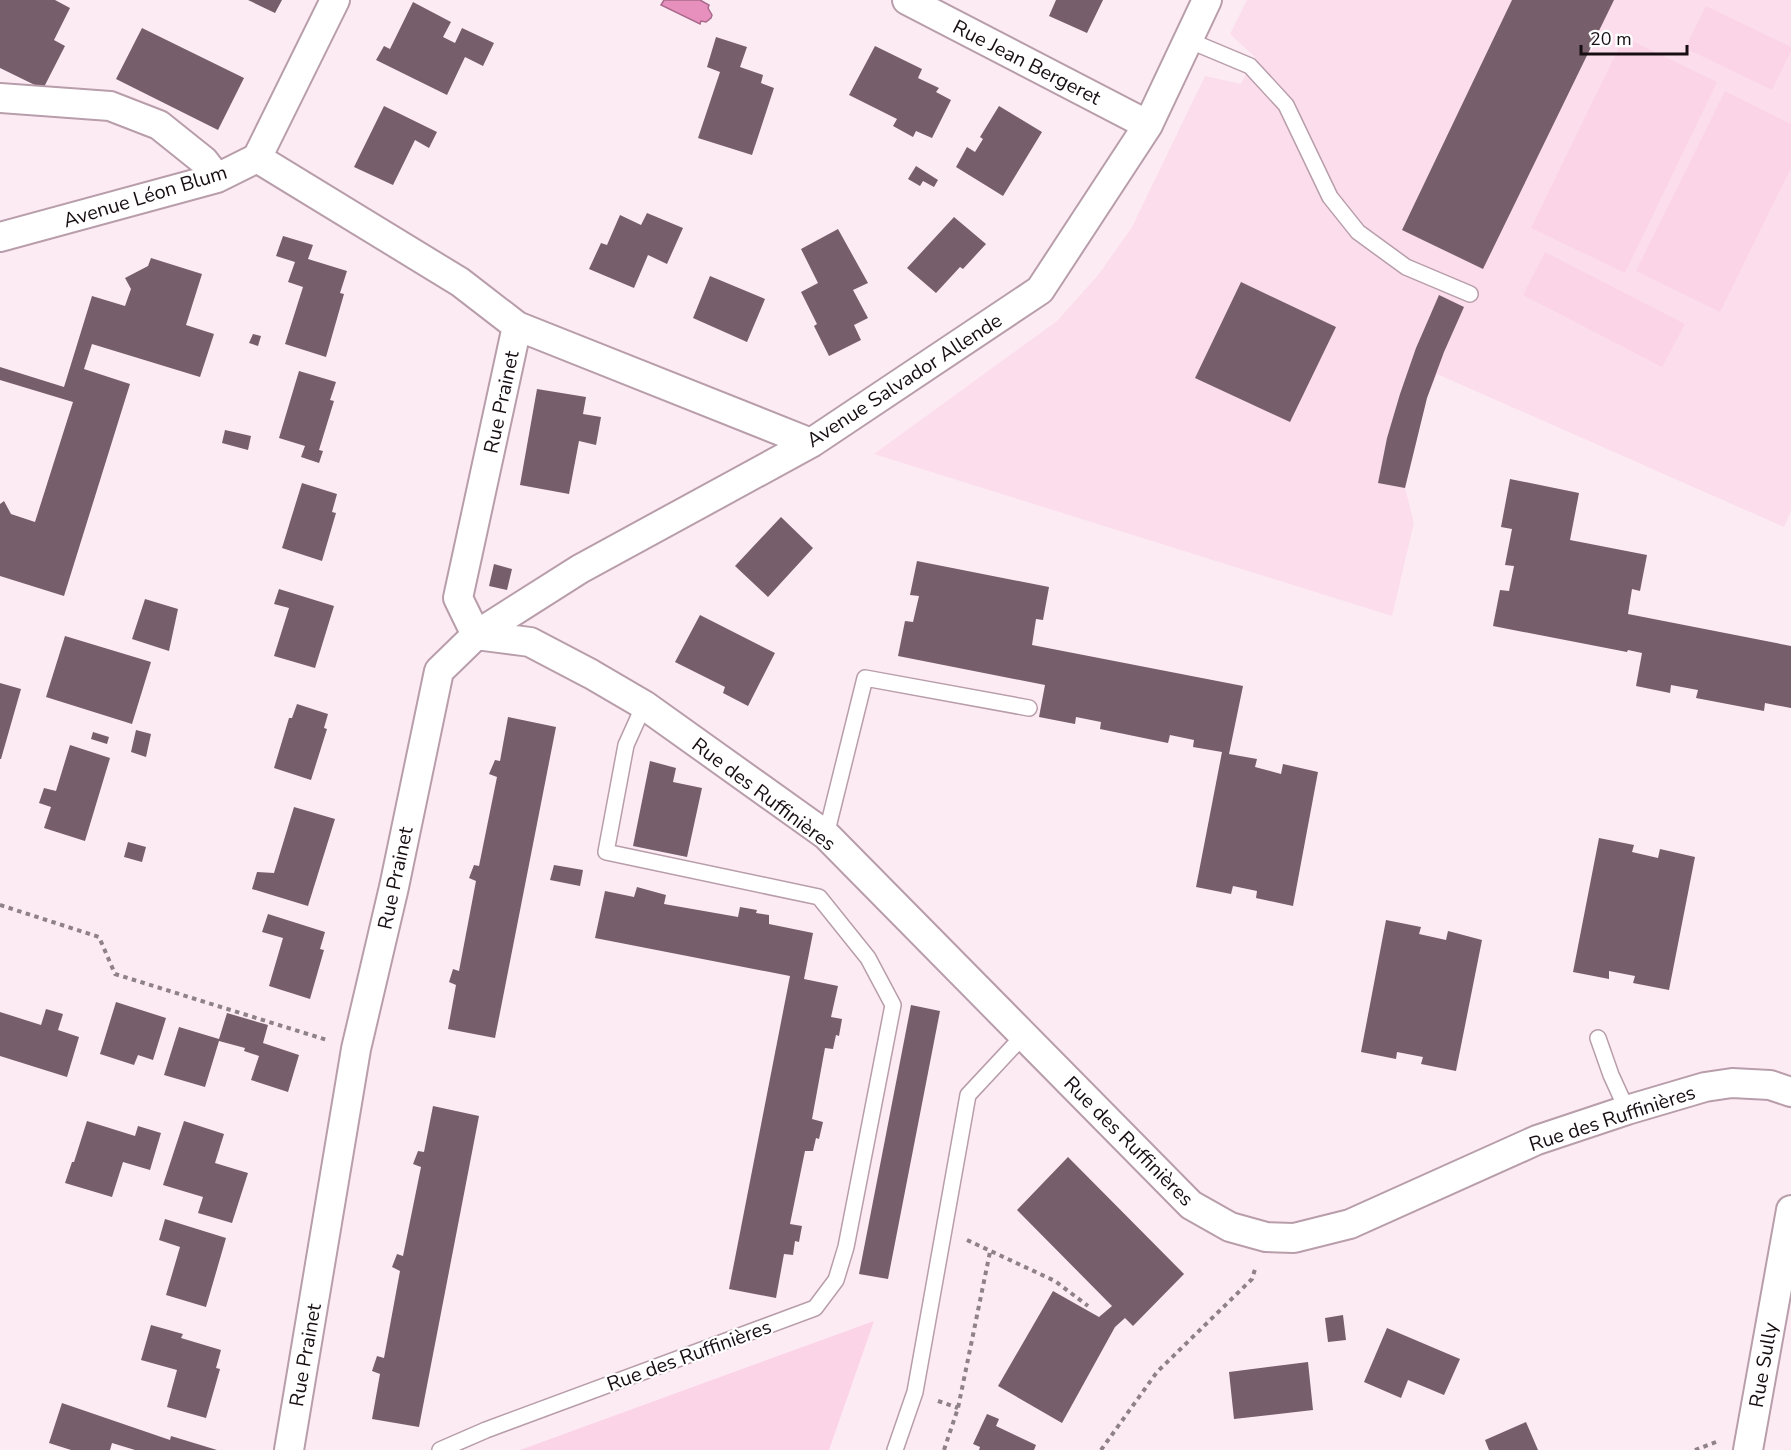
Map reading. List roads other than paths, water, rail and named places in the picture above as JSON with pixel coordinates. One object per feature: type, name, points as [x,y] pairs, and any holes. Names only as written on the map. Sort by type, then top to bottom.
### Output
[{"type":"street","points":[[257,158],[335,0]]},
{"type":"street","name":"Rue Jean Bergeret","points":[[907,0],[1148,124]]},
{"type":"street","name":"Avenue Salvador Allende","points":[[476,635],[580,569],[811,443],[1040,290],[1148,124],[1207,0]]},
{"type":"street","points":[[0,98],[110,106],[159,125],[204,161],[217,178]]},
{"type":"street","name":"Avenue Léon Blum","points":[[0,237],[217,178],[257,158]]},
{"type":"street","name":"Rue Prainet","points":[[257,158],[460,282],[517,326],[811,443]]},
{"type":"street","name":"Rue Prainet","points":[[289,1450],[356,1049],[394,887],[439,670],[476,635],[458,598],[517,326]]},
{"type":"street","name":"Rue des Ruffinières","points":[[476,635],[530,642],[577,666],[644,705],[826,836],[1191,1205],[1230,1227],[1266,1237],[1294,1238],[1350,1224],[1537,1140],[1705,1087],[1732,1083],[1770,1085],[1791,1092]]},
{"type":"street","name":"Rue Sully","points":[[1748,1450],[1791,1210]]},
{"type":"lane","points":[[1188,40],[1250,66],[1286,105],[1330,197],[1358,232],[1406,267],[1470,294]]},
{"type":"lane","points":[[826,836],[866,678],[1029,708]]},
{"type":"lane","name":"Rue des Ruffinières","points":[[440,1450],[486,1430],[815,1308],[836,1280],[846,1247],[894,1005],[868,958],[819,897],[606,852],[626,745],[644,705]]},
{"type":"lane","points":[[895,1450],[915,1392],[968,1095],[1023,1036]]},
{"type":"lane","points":[[1598,1038],[1627,1110]]}]
